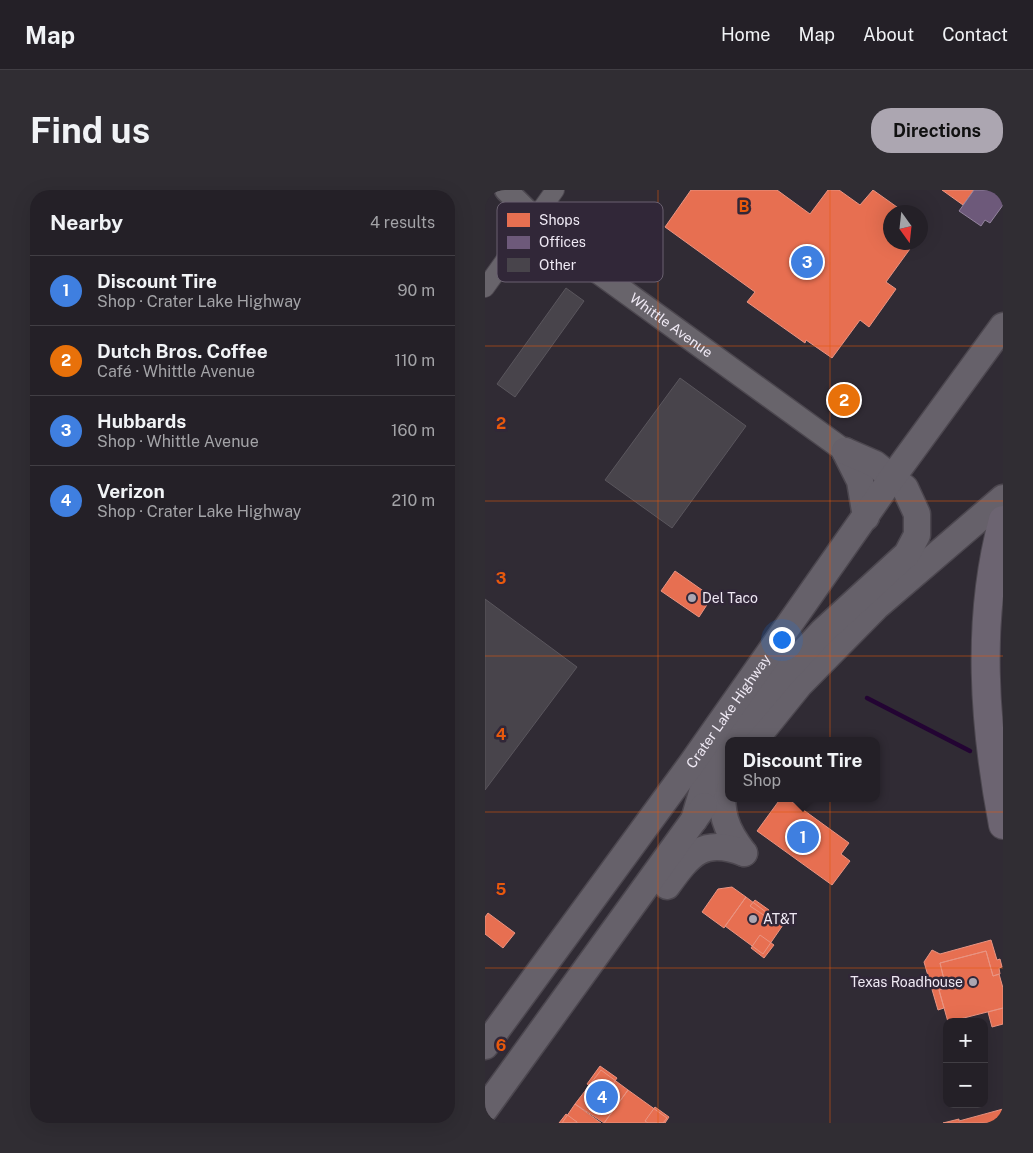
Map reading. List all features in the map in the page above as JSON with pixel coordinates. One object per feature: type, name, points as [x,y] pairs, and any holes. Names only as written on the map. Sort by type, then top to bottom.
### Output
[{"type":"highway","points":[[993,518],[995,561],[987,618],[985,685],[990,745],[1003,825]]},
{"type":"main road","name":"Crater Lake Highway","points":[[485,1046],[692,763],[892,478],[1003,326]]},
{"type":"main road","points":[[730,737],[780,677],[822,632],[907,554],[917,535],[917,514],[905,488],[875,464],[845,451]]},
{"type":"main road","points":[[845,451],[860,481],[866,517]]},
{"type":"main road","points":[[757,737],[800,684],[876,607],[993,518],[1003,498]]},
{"type":"main road","points":[[694,820],[709,770],[725,745]]},
{"type":"main road","points":[[485,1109],[725,777]]},
{"type":"main road","points":[[586,969],[635,931],[685,861],[697,851],[711,847],[731,848],[744,853],[726,826],[721,806],[725,782]]},
{"type":"street","name":"Whittle Avenue","points":[[506,190],[517,202]]},
{"type":"street","points":[[547,202],[555,190]]},
{"type":"street","points":[[485,288],[497,271]]},
{"type":"street","name":"Whittle Avenue","points":[[612,282],[845,451]]},
{"type":"building: Shops","points":[[691,190],[777,190],[810,214],[828,190],[839,190],[860,205],[873,190],[894,205],[883,205],[883,250],[909,250],[886,282],[896,289],[869,327],[860,320],[832,358],[806,340],[805,343],[747,302],[755,292],[665,227]]},
{"type":"building: Shops","points":[[942,190],[974,190],[963,205]]},
{"type":"building: Shops","points":[[844,395],[849,398],[844,406],[839,403]]},
{"type":"building: Shops","points":[[675,571],[712,597],[699,617],[661,591]]},
{"type":"building: Shops","points":[[778,802],[793,802],[849,843],[841,854],[850,861],[832,885],[757,831]]},
{"type":"building: Shops","points":[[732,887],[746,897],[724,928],[702,912],[718,889]]},
{"type":"building: Shops","name":"AT&T","points":[[746,897],[783,925],[763,954],[725,926]]},
{"type":"building: Shops","points":[[755,900],[769,910],[765,916],[750,906]]},
{"type":"building: Shops","points":[[488,913],[515,933],[503,948],[485,934],[485,917]]},
{"type":"building: Shops","points":[[760,935],[774,945],[764,958],[751,948]]},
{"type":"building: Shops","points":[[991,940],[997,960],[1000,959],[1002,967],[999,968],[1000,974],[993,976],[986,951],[940,963],[946,988],[939,990],[944,1008],[938,1010],[924,962],[932,950],[940,954]]},
{"type":"building: Shops","name":"Texas Roadhouse","points":[[986,951],[993,976],[999,974],[1003,988],[1003,1008],[964,1018],[947,1018],[939,990],[946,988],[940,963]]},
{"type":"building: Shops","points":[[1003,1008],[1003,1024],[992,1027],[988,1012]]},
{"type":"building: Shops","points":[[600,1066],[617,1078],[605,1096],[587,1084]]},
{"type":"building: Shops","points":[[601,1070],[628,1090],[604,1123],[575,1104]]},
{"type":"building: Shops","points":[[628,1090],[667,1118],[663,1123],[604,1123]]},
{"type":"building: Shops","points":[[575,1104],[601,1123],[562,1123]]},
{"type":"building: Shops","points":[[655,1107],[669,1117],[665,1123],[648,1123],[645,1121]]},
{"type":"building: Shops","points":[[1003,1109],[1003,1123],[943,1123],[959,1119],[959,1121]]},
{"type":"building: Shops","points":[[566,1114],[577,1122],[577,1123],[559,1123]]},
{"type":"building: Offices","points":[[974,190],[995,190],[1003,196],[1003,205],[990,223],[985,220],[981,226],[959,211]]},
{"type":"building: Other","points":[[566,288],[584,301],[515,397],[497,384]]},
{"type":"building: Other","points":[[680,378],[746,426],[672,528],[605,480]]},
{"type":"building: Other","points":[[485,599],[577,667],[485,790]]},
{"type":"waterway","points":[[867,698],[970,751]]},
{"type":"place","name":"Hubbards","points":[[807,262]]},
{"type":"place","name":"Dutch Bros. Coffee","points":[[844,400]]},
{"type":"place","name":"Del Taco","points":[[692,598]]},
{"type":"place","name":"Discount Tire","points":[[803,837]]},
{"type":"place","name":"AT&T","points":[[753,919]]},
{"type":"place","name":"Texas Roadhouse","points":[[973,982]]},
{"type":"place","name":"Verizon","points":[[602,1097]]}]
